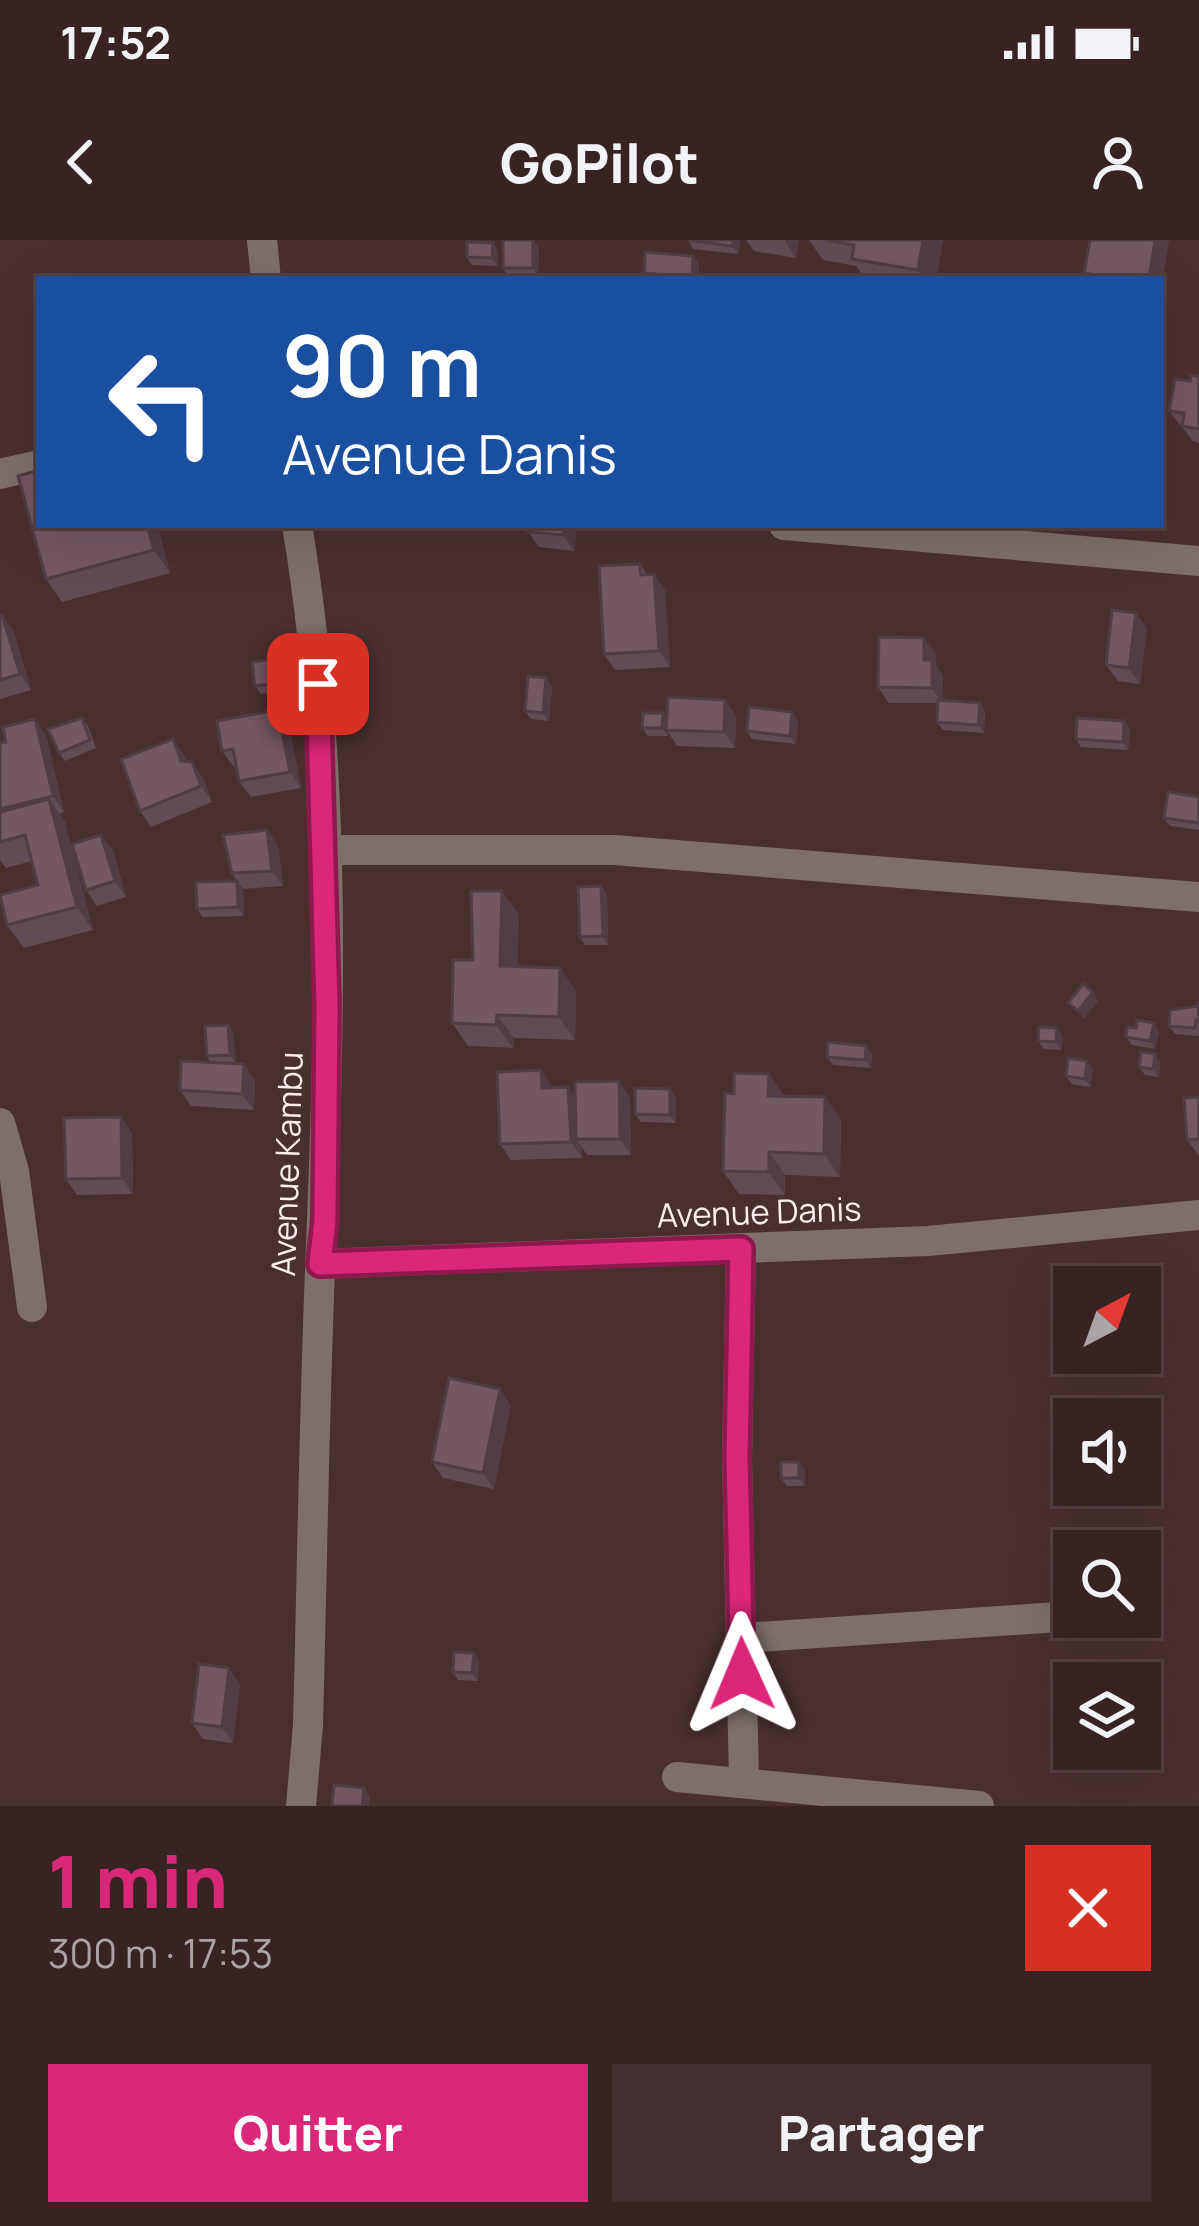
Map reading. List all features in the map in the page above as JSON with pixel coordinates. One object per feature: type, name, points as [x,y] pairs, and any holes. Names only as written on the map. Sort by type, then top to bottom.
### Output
[{"type":"street","points":[[262,240],[266,276]]},
{"type":"street","points":[[0,474],[36,466]]},
{"type":"street","name":"Avenue Kambu","points":[[297,528],[315,636],[324,850],[326,1156],[308,1725],[301,1806]]},
{"type":"street","points":[[819,528],[1199,561]]},
{"type":"street","points":[[324,850],[614,850],[1199,896]]},
{"type":"street","points":[[0,1123],[32,1307]]},
{"type":"street","name":"Avenue Danis","points":[[320,1264],[928,1241],[1199,1215]]},
{"type":"street","points":[[741,1249],[737,1458],[744,1782]]},
{"type":"street","points":[[742,1638],[1053,1617]]},
{"type":"street","points":[[677,1777],[979,1806]]},
{"type":"building","points":[[503,240],[533,240],[533,268],[503,268]]},
{"type":"building","points":[[688,240],[733,240],[732,246]]},
{"type":"building","points":[[826,240],[923,240],[918,270],[852,259],[854,245]]},
{"type":"building","points":[[1090,240],[1155,240],[1149,276],[1084,273]]},
{"type":"building","points":[[467,242],[493,243],[492,258],[467,257]]},
{"type":"building","points":[[645,252],[693,256],[692,276],[644,273]]},
{"type":"building","points":[[1191,375],[1199,376],[1199,429],[1182,426],[1184,413],[1169,411],[1175,379],[1190,381]]},
{"type":"building","points":[[36,471],[36,528],[148,528],[154,550],[46,579],[18,476]]},
{"type":"building","points":[[529,528],[564,528],[563,535],[528,532]]},
{"type":"building","points":[[640,564],[641,575],[654,574],[659,651],[604,654],[599,566]]},
{"type":"building","points":[[1112,610],[1136,613],[1129,668],[1106,665]]},
{"type":"building","points":[[0,615],[20,674],[0,680]]},
{"type":"building","points":[[879,637],[924,638],[924,660],[932,660],[932,688],[878,687]]},
{"type":"building","points":[[272,659],[276,683],[255,686],[252,662]]},
{"type":"building","points":[[528,676],[546,678],[543,713],[525,711]]},
{"type":"building","points":[[668,697],[725,700],[724,732],[666,730]]},
{"type":"building","points":[[938,700],[980,703],[978,725],[937,722]]},
{"type":"building","points":[[749,707],[792,712],[790,736],[747,731]]},
{"type":"building","points":[[278,710],[290,772],[239,781],[233,749],[222,751],[217,721]]},
{"type":"building","points":[[643,713],[663,713],[662,728],[642,728]]},
{"type":"building","points":[[82,718],[90,740],[59,753],[48,729]]},
{"type":"building","points":[[1077,718],[1124,721],[1123,742],[1076,739]]},
{"type":"building","points":[[35,719],[53,796],[0,809],[3,727]]},
{"type":"building","points":[[173,739],[181,761],[192,762],[201,786],[140,811],[121,759]]},
{"type":"building","points":[[1168,792],[1199,797],[1199,823],[1164,818]]},
{"type":"building","points":[[49,799],[77,907],[7,925],[0,895],[38,885],[25,835],[0,842],[0,812]]},
{"type":"building","points":[[267,830],[272,871],[232,873],[223,835]]},
{"type":"building","points":[[101,835],[115,881],[86,890],[72,844]]},
{"type":"building","points":[[237,881],[238,907],[197,909],[196,882]]},
{"type":"building","points":[[601,886],[603,936],[580,937],[578,887]]},
{"type":"building","points":[[471,891],[502,891],[500,966],[560,968],[559,1017],[497,1015],[496,1025],[452,1023],[453,960],[473,960]]},
{"type":"building","points":[[1083,984],[1093,992],[1078,1011],[1068,1003]]},
{"type":"building","points":[[1198,1001],[1199,1021],[1195,1028],[1169,1026],[1170,1010],[1198,1006]]},
{"type":"building","points":[[1137,1020],[1154,1023],[1150,1041],[1126,1037],[1127,1027],[1136,1028]]},
{"type":"building","points":[[228,1025],[230,1055],[207,1056],[205,1026]]},
{"type":"building","points":[[1039,1027],[1057,1028],[1056,1042],[1038,1041]]},
{"type":"building","points":[[828,1042],[866,1046],[865,1060],[827,1057]]},
{"type":"building","points":[[1141,1052],[1155,1054],[1153,1069],[1139,1067]]},
{"type":"building","points":[[1068,1058],[1087,1061],[1085,1079],[1066,1076]]},
{"type":"building","points":[[181,1061],[244,1064],[242,1094],[180,1090]]},
{"type":"building","points":[[541,1070],[542,1088],[568,1087],[571,1142],[500,1144],[497,1072]]},
{"type":"building","points":[[734,1073],[769,1074],[768,1096],[825,1097],[824,1154],[769,1152],[769,1172],[723,1171],[725,1093],[734,1094]]},
{"type":"building","points":[[619,1081],[620,1139],[576,1139],[575,1082]]},
{"type":"building","points":[[635,1088],[670,1089],[670,1115],[635,1114]]},
{"type":"building","points":[[1199,1097],[1199,1139],[1187,1140],[1184,1098]]},
{"type":"building","points":[[121,1117],[122,1178],[66,1179],[64,1118]]},
{"type":"building","points":[[449,1378],[500,1389],[483,1473],[432,1462]]},
{"type":"building","points":[[781,1462],[799,1462],[799,1478],[781,1478]]},
{"type":"building","points":[[454,1652],[474,1653],[472,1673],[453,1672]]},
{"type":"building","points":[[199,1664],[229,1668],[222,1727],[192,1723]]},
{"type":"building","points":[[334,1785],[364,1788],[362,1806],[332,1806]]},
{"type":"route","points":[[318,684],[327,1005],[325,1220],[320,1264],[741,1249],[737,1458],[742,1674]]}]
